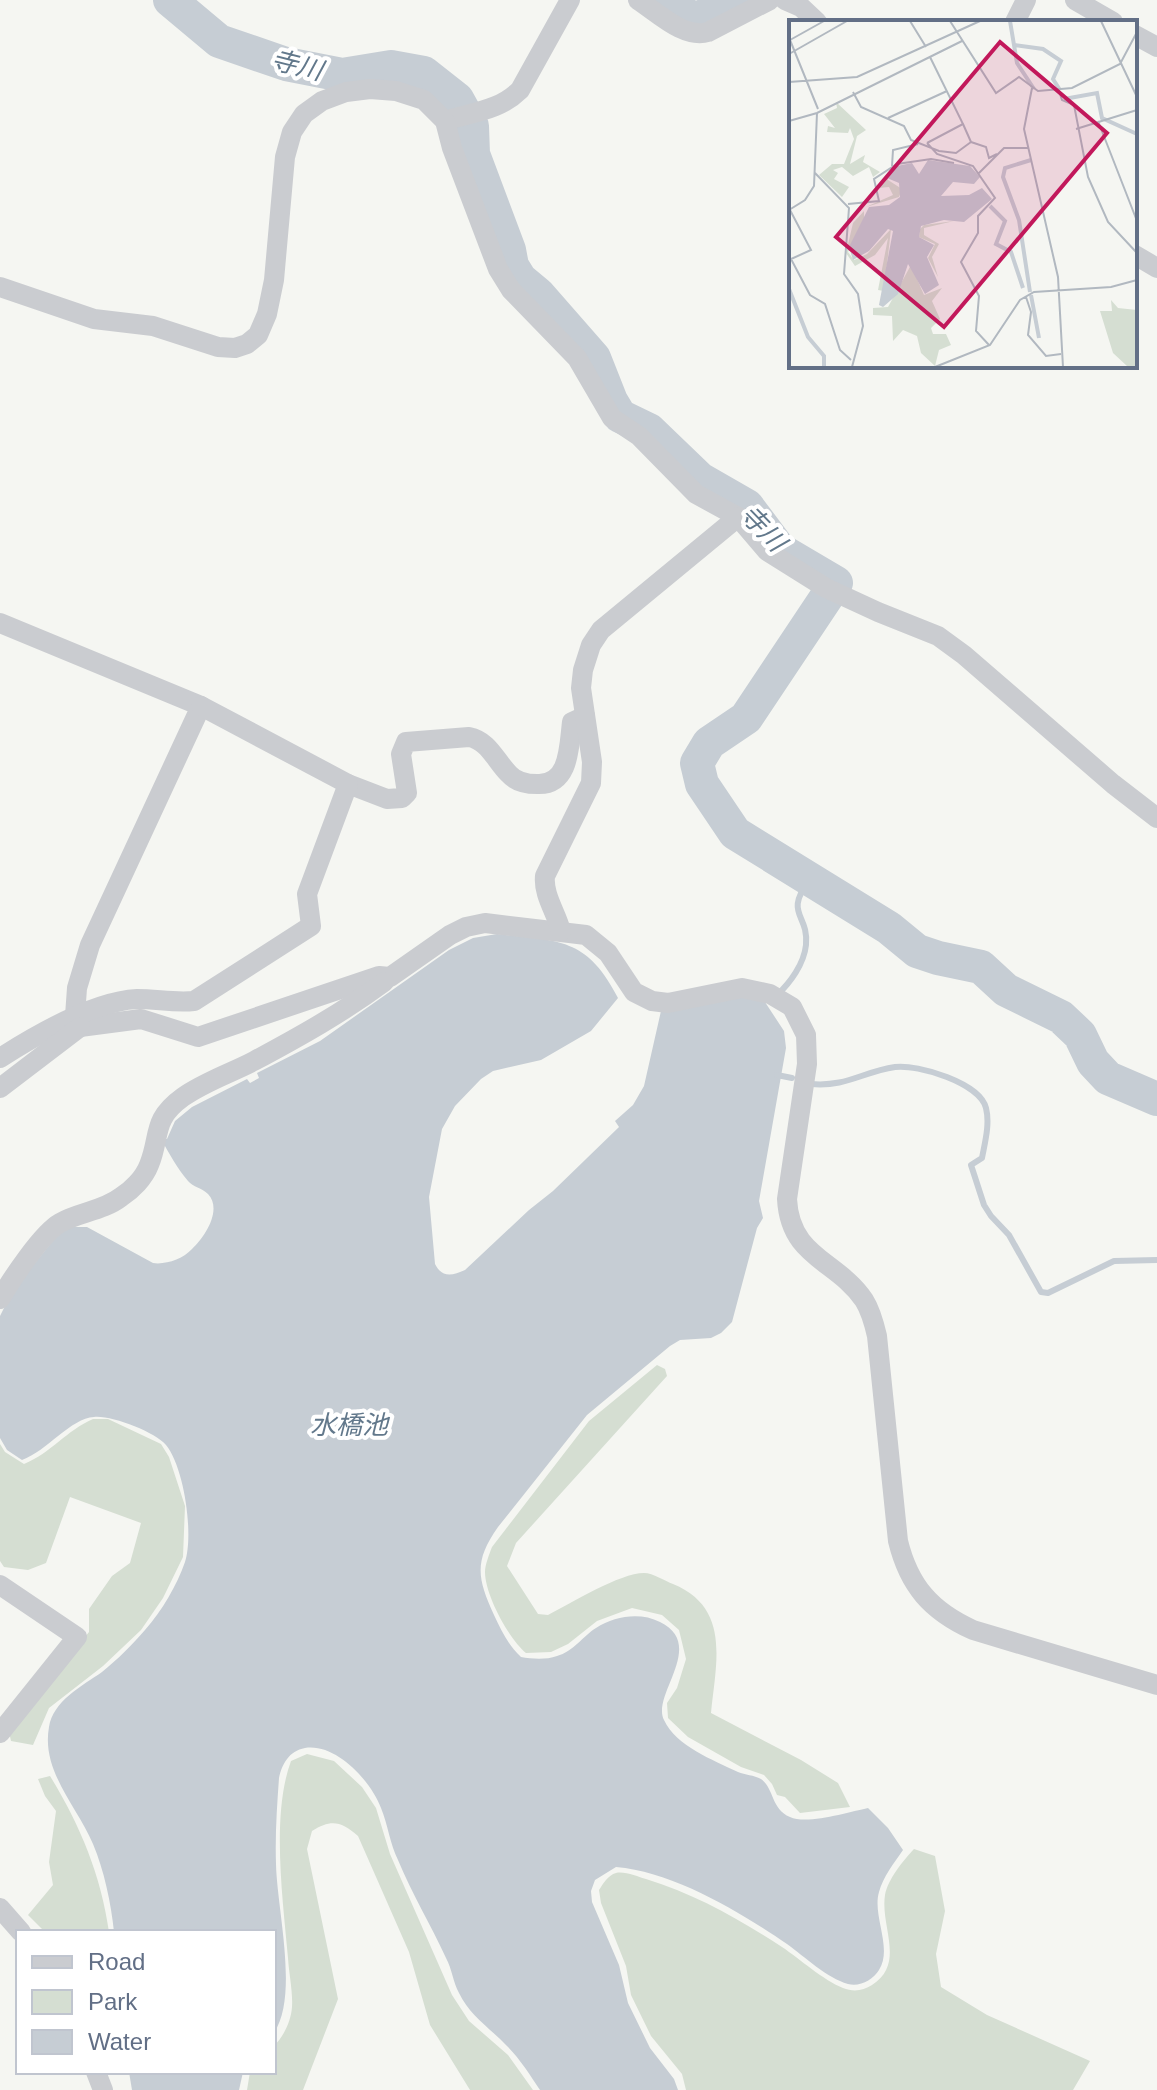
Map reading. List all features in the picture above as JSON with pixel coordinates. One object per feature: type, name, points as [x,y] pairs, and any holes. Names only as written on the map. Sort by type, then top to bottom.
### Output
[{"type":"street","points":[[0,287],[94,319],[153,326],[218,347],[235,348],[247,344],[258,335],[267,314],[274,280],[285,157],[292,132],[304,114],[322,101],[346,92],[370,89],[396,91],[459,117],[500,107],[520,90],[570,0]]},
{"type":"street","points":[[638,0],[688,32],[698,35],[770,0]]},
{"type":"street","points":[[785,0],[801,7],[815,20]]},
{"type":"street","points":[[1016,20],[1026,0]]},
{"type":"street","points":[[1075,0],[1110,20]]},
{"type":"street","points":[[1137,36],[1157,47]]},
{"type":"street","points":[[459,117],[452,148],[493,256],[511,290],[577,358],[612,418],[639,436],[696,494],[738,517],[767,551],[831,590],[938,636],[964,655],[1113,784],[1157,818]]},
{"type":"street","points":[[1137,256],[1157,268]]},
{"type":"street","points":[[561,931],[556,911],[544,889],[545,876],[591,783],[592,762],[581,688],[591,645],[601,630],[738,517]]},
{"type":"street","points":[[0,623],[201,706],[348,784],[387,799],[402,798],[407,793],[401,754],[406,742],[478,739],[511,776],[524,783],[542,785],[555,780],[566,768],[572,722],[585,716]]},
{"type":"street","points":[[78,1022],[77,988],[90,945],[201,706]]},
{"type":"street","points":[[0,1058],[25,1042],[136,999],[178,1003],[194,1001],[311,926],[307,894],[348,784]]},
{"type":"street","points":[[0,1299],[38,1245],[60,1223],[120,1198],[139,1181],[149,1166],[156,1132],[164,1116],[183,1097],[320,1027],[466,927],[485,923],[586,935],[608,953],[634,992],[652,1001],[668,1003],[742,988],[776,998],[792,1007],[806,1035],[807,1064],[787,1211],[797,1238],[809,1252],[849,1284],[863,1299],[872,1316],[877,1336],[898,1541],[910,1574],[933,1606],[959,1623],[1157,1685]]},
{"type":"street","points":[[0,1088],[78,1022],[141,1019],[198,1037],[379,976],[390,977]]},
{"type":"street","points":[[0,1585],[77,1637],[0,1733]]},
{"type":"street","points":[[0,1908],[19,1930]]},
{"type":"green space","points":[[657,1365],[665,1369],[667,1376],[516,1543],[507,1566],[538,1614],[548,1615],[609,1583],[634,1574],[651,1574],[691,1594],[704,1607],[716,1638],[711,1713],[838,1783],[850,1807],[800,1813],[785,1797],[777,1795],[764,1775],[741,1767],[688,1737],[668,1718],[667,1703],[677,1688],[686,1659],[679,1630],[662,1615],[632,1608],[597,1621],[568,1644],[551,1652],[526,1653],[512,1638],[493,1604],[485,1572],[492,1547],[589,1421]]},
{"type":"green space","points":[[93,1419],[108,1419],[161,1444],[169,1457],[185,1506],[183,1557],[163,1598],[141,1630],[103,1666],[49,1708],[33,1745],[11,1741],[9,1732],[89,1632],[89,1609],[112,1576],[130,1563],[141,1523],[70,1497],[46,1563],[28,1570],[4,1567],[0,1561],[0,1444],[5,1452],[24,1464]]},
{"type":"green space","points":[[307,1754],[334,1761],[362,1787],[376,1808],[390,1854],[452,1995],[469,2021],[508,2055],[533,2090],[470,2090],[430,2025],[409,1952],[358,1836],[346,1827],[330,1823],[312,1831],[307,1849],[338,1999],[303,2090],[247,2090],[250,2074],[276,2074],[276,2043],[289,2023],[291,2012],[280,1832],[281,1806],[291,1761]]},
{"type":"green space","points":[[50,1776],[71,1813],[101,1890],[109,1930],[43,1930],[28,1915],[53,1885],[49,1862],[56,1811],[38,1779]]},
{"type":"green space","points":[[914,1849],[935,1856],[945,1911],[936,1954],[941,1987],[987,2015],[1090,2061],[1073,2090],[686,2090],[682,2074],[651,2036],[631,1995],[626,1966],[601,1903],[599,1890],[608,1878],[616,1873],[627,1873],[699,1900],[766,1937],[835,1984],[858,1990],[872,1985],[888,1966],[890,1955],[885,1895],[893,1877]]},
{"type":"water","name":"水橋池","points":[[497,934],[538,938],[569,946],[595,963],[618,998],[591,1031],[541,1060],[493,1071],[455,1106],[442,1129],[429,1197],[435,1264],[444,1274],[465,1270],[619,1127],[615,1121],[633,1105],[644,1086],[661,1011],[745,995],[763,999],[784,1031],[786,1048],[759,1201],[763,1218],[757,1228],[732,1322],[711,1338],[680,1340],[670,1346],[587,1415],[498,1527],[482,1560],[481,1580],[494,1615],[502,1632],[521,1657],[544,1659],[563,1654],[596,1628],[619,1618],[636,1616],[660,1622],[673,1632],[679,1644],[675,1670],[662,1710],[664,1720],[677,1737],[707,1757],[761,1779],[779,1809],[790,1817],[817,1819],[868,1808],[888,1828],[903,1850],[879,1892],[883,1961],[873,1977],[857,1984],[848,1984],[832,1977],[749,1919],[683,1885],[638,1870],[616,1867],[595,1880],[591,1891],[592,1902],[619,1965],[628,2003],[650,2048],[674,2079],[678,2090],[540,2090],[512,2051],[464,2001],[403,1873],[376,1797],[351,1766],[329,1751],[317,1748],[299,1750],[284,1763],[279,1778],[276,1864],[286,1975],[285,1997],[276,2028],[276,1930],[114,1930],[97,1854],[62,1788],[50,1758],[49,1727],[56,1709],[130,1646],[157,1615],[173,1589],[188,1550],[188,1518],[182,1484],[172,1455],[166,1445],[143,1430],[111,1419],[94,1417],[77,1423],[22,1460],[7,1450],[0,1438],[0,1316],[13,1290],[64,1227],[87,1227],[153,1263],[168,1262],[188,1253],[206,1231],[214,1208],[208,1194],[184,1176],[161,1139],[167,1139],[175,1121],[192,1107],[247,1079],[250,1083],[259,1078],[257,1073],[320,1041],[449,950],[473,938]]},
{"type":"water","points":[[129,2074],[243,2074],[239,2090],[132,2090]]},
{"type":"waterway","name":"寺川","points":[[170,0],[219,41],[286,64],[342,75],[391,67],[424,73],[457,99],[472,126],[473,154],[509,250],[512,266],[520,279],[538,294],[594,358],[620,416],[649,430],[700,479],[747,506],[780,550],[836,583],[746,718],[709,743],[697,763],[702,784],[735,833],[889,928],[917,951],[981,967],[1006,990],[1061,1017],[1080,1035],[1093,1062],[1108,1078],[1157,1099]]},
{"type":"waterway","points":[[662,0],[695,20],[737,0]]},
{"type":"waterway","points":[[777,995],[796,973],[805,952],[806,934],[798,900],[810,879]]},
{"type":"waterway","points":[[811,1084],[835,1083],[883,1069],[905,1067],[947,1077],[961,1083],[981,1099],[986,1108],[987,1133],[982,1158],[971,1165],[984,1205],[1009,1235],[1041,1292],[1048,1293],[1114,1261],[1157,1260]]},
{"type":"waterway","points":[[777,1075],[792,1078]]}]
